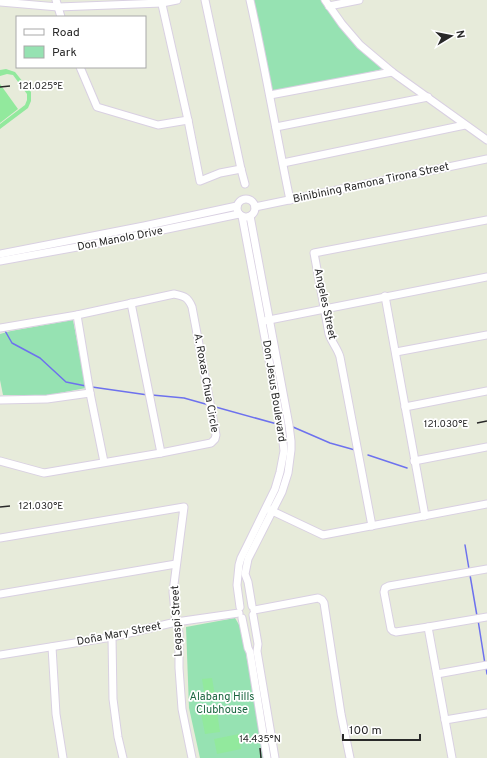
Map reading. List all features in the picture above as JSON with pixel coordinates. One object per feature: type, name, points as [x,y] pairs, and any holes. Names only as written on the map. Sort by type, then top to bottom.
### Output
[{"type":"street","points":[[0,2],[92,3],[177,0]]},
{"type":"street","points":[[205,0],[240,169],[246,184]]},
{"type":"street","points":[[250,0],[290,200]]},
{"type":"street","points":[[327,3],[333,4],[359,0]]},
{"type":"street","points":[[161,1],[200,181],[220,173],[240,169]]},
{"type":"street","points":[[57,3],[61,16]]},
{"type":"street","points":[[327,3],[354,39],[392,72],[487,140]]},
{"type":"street","points":[[80,68],[97,107],[158,125],[188,120]]},
{"type":"street","points":[[270,95],[392,72]]},
{"type":"street","points":[[276,127],[428,97]]},
{"type":"street","points":[[282,163],[465,125]]},
{"type":"street","name":"Binibining Ramona Tirona Street","points":[[254,207],[487,159]]},
{"type":"street","points":[[244,200],[249,200],[253,203],[254,207],[253,214],[244,215],[237,210],[237,206],[244,200]]},
{"type":"street","name":"Don Manolo Drive","points":[[0,261],[104,233],[237,206]]},
{"type":"street","name":"Don Manolo Drive","points":[[0,254],[26,253],[105,242],[244,215]]},
{"type":"street","name":"Don Jesus Boulevard","points":[[244,215],[266,320],[284,450],[280,472],[269,510],[241,558],[242,574],[237,585],[240,612],[248,648],[253,652],[275,758]]},
{"type":"street","name":"Angeles Street","points":[[372,526],[339,352],[331,339],[314,253],[487,220]]},
{"type":"street","points":[[104,233],[105,242]]},
{"type":"street","points":[[266,320],[487,276]]},
{"type":"street","name":"A. Roxas Chua Circle","points":[[0,461],[44,472],[161,453],[211,443],[216,439],[192,308],[187,298],[174,294],[77,315],[2,328]]},
{"type":"street","points":[[385,296],[425,516]]},
{"type":"street","points":[[131,303],[161,453]]},
{"type":"street","points":[[77,315],[104,462]]},
{"type":"street","points":[[396,352],[487,335]]},
{"type":"street","points":[[0,400],[47,399],[90,388]]},
{"type":"street","points":[[405,407],[487,391]]},
{"type":"street","points":[[414,461],[487,447]]},
{"type":"street","points":[[269,510],[323,535],[487,504]]},
{"type":"street","name":"Legaspi Street","points":[[0,538],[184,507],[173,592],[176,622],[179,633],[179,668],[182,709],[192,758]]},
{"type":"street","points":[[0,594],[176,564]]},
{"type":"street","points":[[487,569],[389,586],[385,588],[384,592],[391,628],[396,632],[487,617]]},
{"type":"street","name":"Don Jesus Boulevard","points":[[242,574],[248,582],[258,644],[253,652],[267,758]]},
{"type":"street","points":[[253,610],[318,598],[324,603],[341,714],[350,758]]},
{"type":"street","points":[[246,603],[253,610],[249,618],[240,612],[246,603]]},
{"type":"street","name":"Doña Mary Street","points":[[0,655],[112,637],[176,622],[240,612]]},
{"type":"street","points":[[428,627],[452,758]]},
{"type":"street","points":[[112,637],[113,699],[118,737],[123,758]]},
{"type":"street","points":[[52,647],[56,714],[63,758]]},
{"type":"street","points":[[436,674],[487,665]]},
{"type":"street","points":[[445,720],[487,713]]},
{"type":"green space","points":[[253,0],[323,0],[346,31],[383,69],[271,94]]},
{"type":"green space","points":[[6,69],[15,72],[31,92],[31,101],[28,108],[0,129],[0,124],[25,105],[27,100],[27,94],[13,75],[7,74],[0,76],[0,70]]},
{"type":"green space","points":[[0,84],[18,109],[0,123]]},
{"type":"green space","points":[[73,320],[86,388],[49,395],[3,395],[0,380],[0,334]]},
{"type":"green space","name":"Alabang Hills Clubhouse","points":[[235,618],[241,628],[266,758],[200,758],[189,708],[186,627]]},
{"type":"green space","points":[[212,678],[215,696],[205,698],[202,679]]},
{"type":"green space","points":[[216,705],[220,732],[205,734],[200,708]]},
{"type":"green space","points":[[239,734],[241,749],[217,754],[214,739]]},
{"type":"waterway","points":[[4,329],[12,343],[40,358],[66,382],[86,386]]},
{"type":"waterway","points":[[92,387],[148,395]]},
{"type":"waterway","points":[[152,395],[184,398],[209,405]]},
{"type":"waterway","points":[[212,406],[277,424]]},
{"type":"waterway","points":[[293,427],[330,443],[355,450]]},
{"type":"waterway","points":[[368,455],[407,468]]},
{"type":"waterway","points":[[465,545],[469,569]]},
{"type":"waterway","points":[[470,575],[477,616]]},
{"type":"waterway","points":[[478,620],[485,664]]},
{"type":"waterway","points":[[486,667],[487,674]]}]
